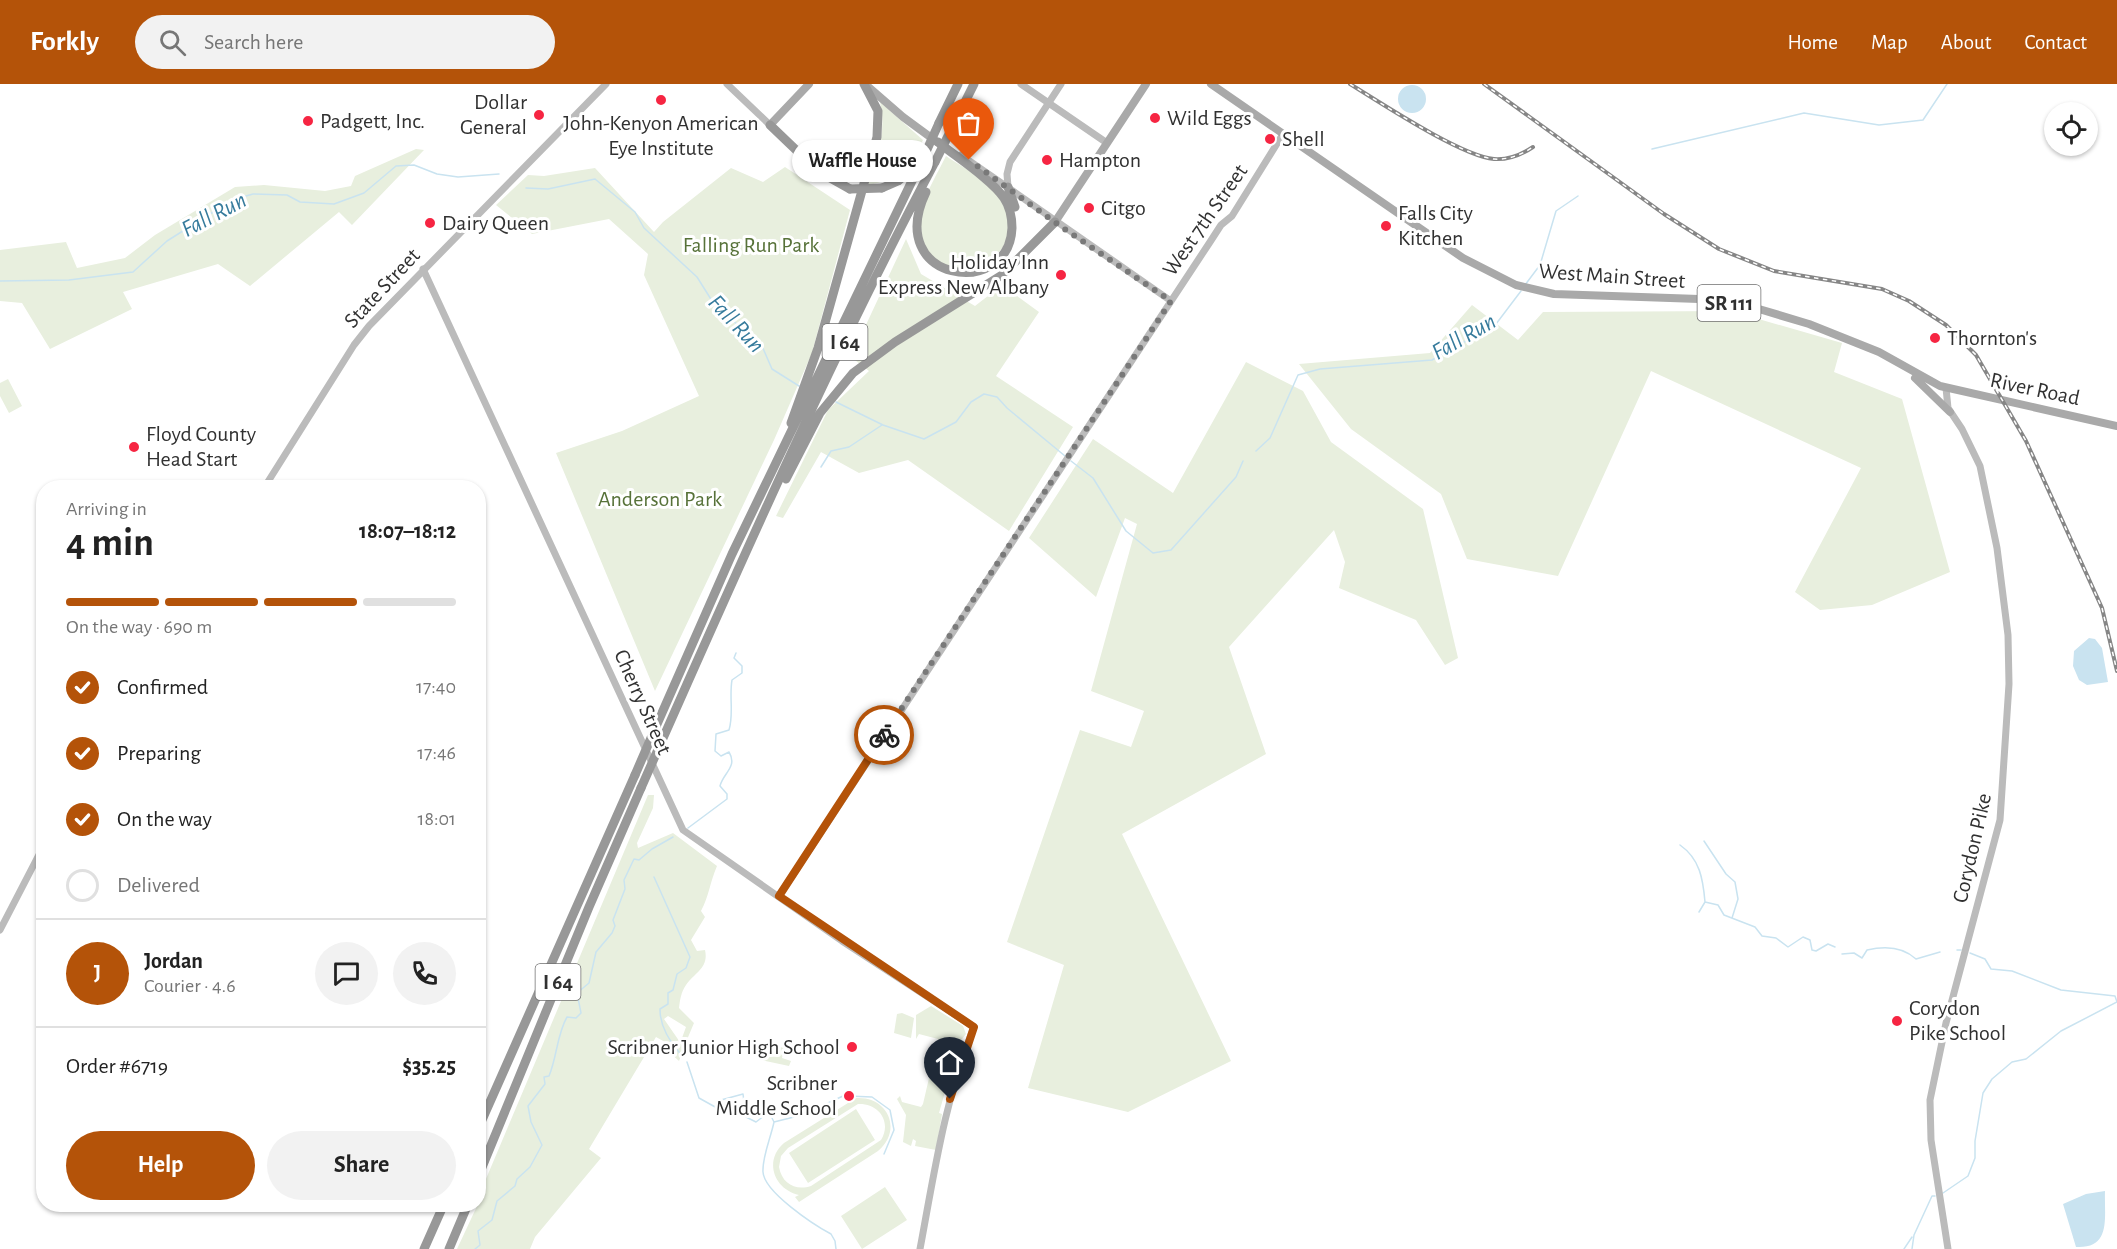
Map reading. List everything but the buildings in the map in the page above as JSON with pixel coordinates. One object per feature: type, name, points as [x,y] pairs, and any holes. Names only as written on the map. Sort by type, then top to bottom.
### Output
[{"type":"highway","points":[[774,470],[818,348],[877,137],[878,111],[865,84]]},
{"type":"highway","name":"I 64","points":[[486,1158],[641,788],[758,524],[904,221],[929,159],[939,123],[958,84]]},
{"type":"highway","name":"I 64","points":[[486,1111],[732,555],[803,410],[830,364],[929,159],[949,131],[972,84]]},
{"type":"highway","points":[[770,125],[818,171],[840,186],[850,189],[882,188],[898,181],[929,159],[935,172],[916,217],[917,236],[931,261],[953,273],[977,272],[993,264],[1011,238],[1017,221],[1008,187]]},
{"type":"highway","points":[[938,142],[1003,197],[1011,213],[1011,238]]},
{"type":"highway","points":[[758,524],[778,494],[820,413],[844,382],[874,357],[1002,275],[1055,222]]},
{"type":"highway","points":[[424,1249],[440,1212]]},
{"type":"highway","points":[[449,1249],[465,1212]]},
{"type":"main road","points":[[770,125],[809,84]]},
{"type":"main road","points":[[865,84],[903,117],[938,142]]},
{"type":"main road","points":[[1055,222],[1146,84]]},
{"type":"main road","name":"West Main Street","points":[[1211,84],[1463,258],[1505,281],[1538,292],[1699,299],[1750,307],[1822,329],[1879,352],[1946,388]]},
{"type":"main road","points":[[1907,368],[1950,412]]},
{"type":"main road","name":"River Road","points":[[1946,388],[2117,426]]},
{"type":"street","name":"State Street","points":[[269,480],[354,345],[423,269],[606,84]]},
{"type":"street","points":[[727,84],[770,125]]},
{"type":"street","points":[[1022,84],[1107,143]]},
{"type":"street","points":[[1008,187],[1009,164],[1061,84]]},
{"type":"street","name":"West 7th Street","points":[[779,896],[1220,227],[1237,209],[1283,134]]},
{"type":"street","points":[[938,142],[1008,187],[1171,301]]},
{"type":"street","name":"Cherry Street","points":[[423,269],[679,824],[692,838],[974,1027],[946,1115],[920,1249]]},
{"type":"street","name":"Corydon Pike","points":[[1946,388],[1945,399],[1950,412],[1962,429],[1980,466],[1997,548],[2008,635],[2009,684],[2000,820],[1962,958],[1935,1068],[1930,1100],[1931,1143],[1948,1249]]},
{"type":"street","points":[[0,930],[36,860]]},
{"type":"green space","points":[[880,102],[923,140],[902,170],[878,183],[868,185],[882,134]]},
{"type":"green space","points":[[416,149],[424,150],[352,225],[339,212],[250,286],[218,264],[123,292],[132,309],[50,349],[22,303],[0,301],[0,250],[66,242],[77,268],[125,258],[155,235],[235,187],[264,185],[325,191],[351,186],[355,176]]},
{"type":"green space","points":[[946,156],[987,184],[1001,198],[1005,206],[1009,229],[1003,247],[990,260],[972,267],[954,268],[937,261],[925,247],[921,208]]},
{"type":"green space","points":[[785,167],[850,210],[812,353],[774,440],[655,691],[556,453],[622,431],[699,396],[644,275],[648,254],[609,219],[532,234],[496,205],[528,175],[544,176],[595,168],[654,232],[663,222],[731,168],[763,182]]},
{"type":"green space","points":[[906,239],[921,274],[975,306],[1002,285],[1039,312],[996,376],[1073,427],[1009,531],[908,460],[859,473],[821,452],[783,518],[776,516],[828,410],[869,371],[851,357]]},
{"type":"green space","points":[[1472,305],[1518,340],[1543,312],[1731,311],[1842,343],[1834,372],[1902,399],[1950,572],[1872,605],[1820,610],[1795,592],[1861,468],[1651,371],[1558,576],[1467,559],[1441,494],[1351,429],[1299,364],[1430,353]]},
{"type":"green space","points":[[1246,362],[1303,391],[1331,442],[1423,509],[1458,658],[1445,665],[1416,620],[1339,588],[1345,562],[1334,530],[1229,647],[1266,754],[1122,834],[1231,1061],[1128,1112],[1028,1088],[1064,965],[1007,942],[1080,730],[1131,747],[1144,711],[1091,691],[1137,524],[1125,518],[1096,597],[1029,538],[1093,439],[1173,493]]},
{"type":"green space","points":[[8,379],[22,406],[9,413],[0,396],[0,383]]},
{"type":"green space","points":[[648,795],[654,795],[653,808],[637,843],[638,848],[673,833],[717,866],[701,911],[705,917],[691,940],[697,951],[705,950],[705,961],[684,988],[680,1002],[679,1008],[694,1023],[686,1042],[682,1038],[686,1027],[668,1016],[664,1019],[684,1048],[679,1061],[666,1049],[665,1042],[656,1037],[589,1149],[601,1158],[535,1237],[530,1249],[457,1249],[474,1212],[486,1212],[486,1179]]},
{"type":"green space","points":[[931,1006],[963,1026],[966,1034],[959,1043],[939,1113],[942,1114],[936,1150],[915,1146],[916,1141],[913,1139],[911,1146],[903,1142],[906,1115],[897,1099],[900,1096],[902,1102],[921,1107],[923,1104],[938,1039],[919,1034],[916,1039],[916,1015]]},
{"type":"green space","points":[[902,1013],[914,1018],[911,1038],[894,1033],[897,1014]]},
{"type":"green space","points":[[763,1043],[784,1048],[782,1058],[791,1061],[789,1066],[761,1060],[759,1054]]},
{"type":"green space","points":[[856,1098],[876,1102],[884,1108],[890,1124],[890,1134],[886,1143],[878,1151],[799,1202],[795,1197],[799,1195],[783,1187],[774,1173],[774,1157],[784,1143]],"holes":[[[858,1104],[872,1107],[882,1115],[885,1127],[881,1140],[811,1186],[800,1188],[786,1182],[779,1167],[781,1156],[788,1148]]]},
{"type":"green space","points":[[856,1109],[875,1140],[808,1183],[789,1153]]},
{"type":"green space","points":[[885,1187],[907,1220],[862,1249],[841,1216]]},
{"type":"water","points":[[1412,85],[1422,89],[1426,99],[1422,109],[1412,113],[1402,109],[1398,99],[1402,89]]},
{"type":"water","points":[[2089,638],[2095,639],[2102,648],[2108,682],[2087,685],[2079,680],[2073,666],[2074,651]]},
{"type":"water","points":[[2105,1191],[2105,1221],[2101,1237],[2096,1243],[2076,1247],[2063,1204],[2086,1194]]},
{"type":"waterway","name":"Fall Run","points":[[1652,149],[1804,113],[1879,125],[1923,120],[1947,84]]},
{"type":"waterway","name":"Fall Run","points":[[0,281],[69,280],[133,272],[167,241],[232,200],[253,194],[287,195],[300,202],[334,204],[364,193],[396,166],[414,165],[437,174],[458,177],[499,174]]},
{"type":"waterway","name":"Fall Run","points":[[526,188],[548,189],[595,179],[635,212],[644,228],[697,277],[714,304],[762,346],[772,369],[799,386]]},
{"type":"waterway","name":"Fall Run","points":[[1525,285],[1540,265],[1556,211],[1578,196]]},
{"type":"waterway","name":"Fall Run","points":[[1256,451],[1270,438],[1298,375],[1320,369],[1432,360],[1496,324],[1521,291]]},
{"type":"waterway","name":"Fall Run","points":[[836,402],[883,425],[924,439],[956,422],[971,402],[984,394],[997,397],[1065,456]]},
{"type":"waterway","points":[[821,467],[831,451],[849,447],[882,425]]},
{"type":"waterway","name":"Fall Run","points":[[1071,461],[1093,478],[1126,531],[1153,553],[1171,550],[1236,477],[1243,461]]},
{"type":"waterway","points":[[688,828],[727,799],[727,794],[720,786],[732,762],[729,752],[721,756],[715,751],[716,734],[729,730],[732,680],[742,673],[742,666],[734,658],[736,653]]},
{"type":"waterway","points":[[475,1249],[480,1245],[478,1231],[492,1220],[497,1201],[515,1186],[517,1179],[530,1167],[542,1145],[531,1122],[528,1106],[545,1084],[544,1077],[549,1076],[567,1017],[576,1018],[581,1013],[577,993],[589,983],[596,952],[615,926],[613,920],[625,889],[624,880],[634,859],[639,860],[652,849],[673,837]]},
{"type":"waterway","points":[[1704,841],[1726,874],[1735,882],[1738,899],[1732,918]]},
{"type":"waterway","points":[[1680,845],[1696,863],[1703,885],[1705,902]]},
{"type":"waterway","points":[[654,877],[690,957],[686,968],[677,974],[673,990],[668,993],[668,1004],[660,1009],[664,1028],[682,1056]]},
{"type":"waterway","points":[[1699,912],[1705,902],[1718,905],[1724,915],[1755,927],[1762,936],[1776,938],[1788,947],[1803,937],[1810,940],[1812,950],[1816,951],[1828,944],[1835,947]]},
{"type":"waterway","points":[[1842,954],[1854,953],[1862,958],[1867,950],[1886,948],[1899,949],[1916,959],[1940,952]]},
{"type":"waterway","points":[[1943,1193],[1968,1176],[1975,1158],[1975,1141],[1983,1093],[1992,1079],[2012,1062],[2026,1059],[2061,1031],[2117,1002],[2115,996],[2061,990],[2012,971],[1991,969],[1985,959],[1970,953]]},
{"type":"waterway","points":[[687,1062],[699,1098],[717,1108],[721,1100],[743,1094],[746,1117],[756,1122],[769,1112],[774,1122],[764,1160],[763,1172],[766,1180],[780,1198],[831,1234],[836,1249]]},
{"type":"waterway","points":[[774,1122],[802,1115],[843,1096]]},
{"type":"waterway","points":[[848,1096],[872,1097],[890,1110],[894,1130],[884,1154]]},
{"type":"waterway","points":[[1912,1249],[1914,1235],[1932,1196],[1935,1196]]},
{"type":"waterway","points":[[1904,1249],[1912,1237]]},
{"type":"railway","points":[[1350,84],[1421,128],[1480,156],[1504,159],[1519,155],[1533,147]]},
{"type":"railway","points":[[1484,84],[1664,214],[1719,249],[1774,271],[1882,289],[1909,301],[1946,325],[1976,355],[2026,441],[2102,608],[2117,671]]},
{"type":"way so far","points":[[884,735],[1171,301],[1063,228],[969,160]]},
{"type":"place","name":"John-Kenyon American Eye Institute","points":[[661,100]]},
{"type":"place","name":"Dollar General","points":[[539,115]]},
{"type":"place","name":"Wild Eggs","points":[[1155,118]]},
{"type":"place","name":"Padgett, Inc.","points":[[308,121]]},
{"type":"place","name":"Shell","points":[[1270,139]]},
{"type":"place","name":"Waffle House","points":[[969,160]]},
{"type":"place","name":"Hampton","points":[[1047,160]]},
{"type":"place","name":"Citgo","points":[[1089,208]]},
{"type":"place","name":"Dairy Queen","points":[[430,223]]},
{"type":"place","name":"Falls City Kitchen","points":[[1386,226]]},
{"type":"place","name":"Holiday Inn Express New Albany","points":[[1061,275]]},
{"type":"place","name":"Thornton's","points":[[1935,338]]},
{"type":"place","name":"Floyd County Head Start","points":[[134,447]]},
{"type":"place","name":"Corydon Pike School","points":[[1897,1021]]},
{"type":"place","name":"Scribner Junior High School","points":[[852,1047]]},
{"type":"place","name":"Scribner Middle School","points":[[849,1096]]},
{"type":"route","points":[[884,735],[779,896],[842,941],[974,1027],[950,1099]]},
{"type":"park label","name":"Falling Run Park","points":[[751,245]]},
{"type":"park label","name":"Anderson Park","points":[[660,499]]}]
